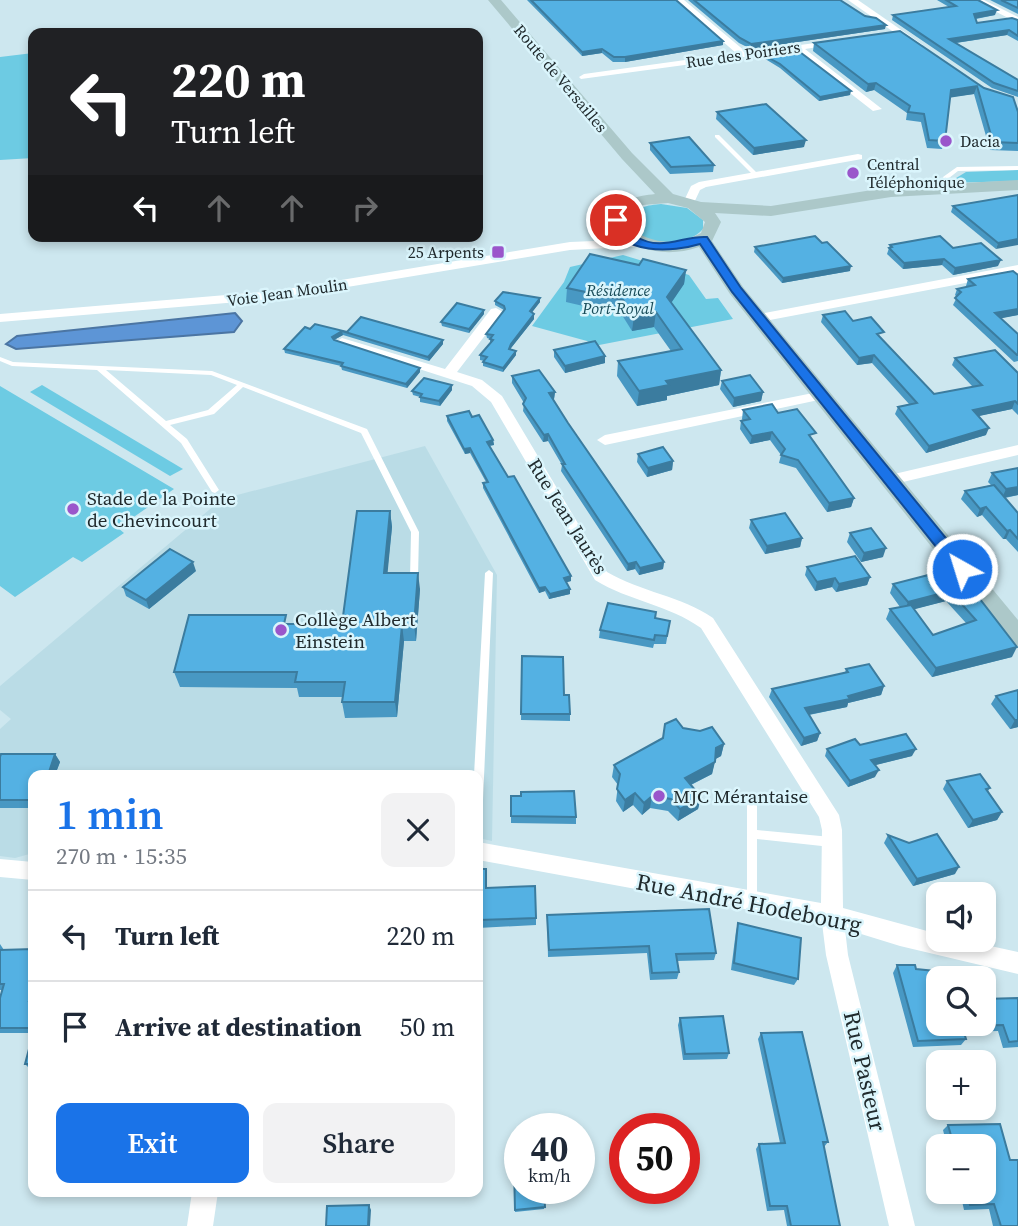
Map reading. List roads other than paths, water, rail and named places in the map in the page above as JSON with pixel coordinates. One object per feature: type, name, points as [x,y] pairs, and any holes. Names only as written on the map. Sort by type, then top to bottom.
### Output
[{"type":"main road","name":"Route de Versailles","points":[[494,0],[627,156],[668,198]]},
{"type":"main road","name":"Route de Versailles","points":[[627,156],[636,192],[634,202]]},
{"type":"main road","points":[[664,247],[708,235],[771,211],[891,192],[1018,185]]},
{"type":"main road","points":[[736,290],[685,256],[664,247],[642,243],[617,227],[618,213],[634,202],[668,198],[694,205],[771,211]]},
{"type":"main road","points":[[694,205],[713,222],[708,235],[736,290],[1018,637]]},
{"type":"street","points":[[679,0],[743,54]]},
{"type":"street","points":[[852,0],[927,51]]},
{"type":"street","points":[[977,0],[1017,18]]},
{"type":"street","points":[[990,21],[1017,18]]},
{"type":"street","points":[[878,37],[901,33]]},
{"type":"street","name":"Rue des Poiriers","points":[[584,77],[851,40]]},
{"type":"street","points":[[797,47],[877,108]]},
{"type":"street","points":[[694,205],[695,188],[704,184],[858,157]]},
{"type":"street","name":"Voie Jean Moulin","points":[[570,246],[617,227]]},
{"type":"street","name":"Voie Jean Moulin","points":[[0,318],[275,295],[570,246],[642,243]]},
{"type":"street","points":[[760,318],[1018,269]]},
{"type":"street","points":[[449,373],[496,312]]},
{"type":"street","name":"Rue Jean Jaurès","points":[[342,342],[477,383],[497,399],[601,576],[617,587],[676,604],[694,612],[707,623],[829,815],[832,842],[832,915]]},
{"type":"street","points":[[605,440],[823,395]]},
{"type":"street","points":[[890,480],[1018,450]]},
{"type":"street","name":"Rue André Hodebourg","points":[[483,852],[832,915],[900,936],[1018,963]]},
{"type":"street","points":[[0,868],[28,871]]},
{"type":"street","name":"Rue Pasteur","points":[[832,915],[837,955],[902,1226]]},
{"type":"street","points":[[200,1226],[204,1197]]},
{"type":"lane","points":[[716,136],[756,174]]},
{"type":"lane","points":[[945,187],[946,177],[957,169],[1018,169]]},
{"type":"lane","points":[[0,359],[12,364],[212,373],[364,431],[415,532],[414,579]]},
{"type":"lane","points":[[98,368],[184,441],[215,490]]},
{"type":"lane","points":[[164,424],[211,412],[243,384]]},
{"type":"lane","points":[[479,770],[489,573]]},
{"type":"lane","points":[[752,806],[752,901]]},
{"type":"lane","points":[[753,834],[832,842]]},
{"type":"place","name":"Dacia","points":[[946,141]]},
{"type":"place","name":"Central Téléphonique","points":[[853,173]]},
{"type":"place","name":"25 Arpents","points":[[498,252]]},
{"type":"place","name":"Stade de la Pointe de Chevincourt","points":[[73,509]]},
{"type":"place","name":"Collège Albert Einstein","points":[[281,630]]},
{"type":"place","name":"MJC Mérantaise","points":[[659,796]]},
{"type":"park label","name":"Résidence Port-Royal","points":[[618,299]]}]
